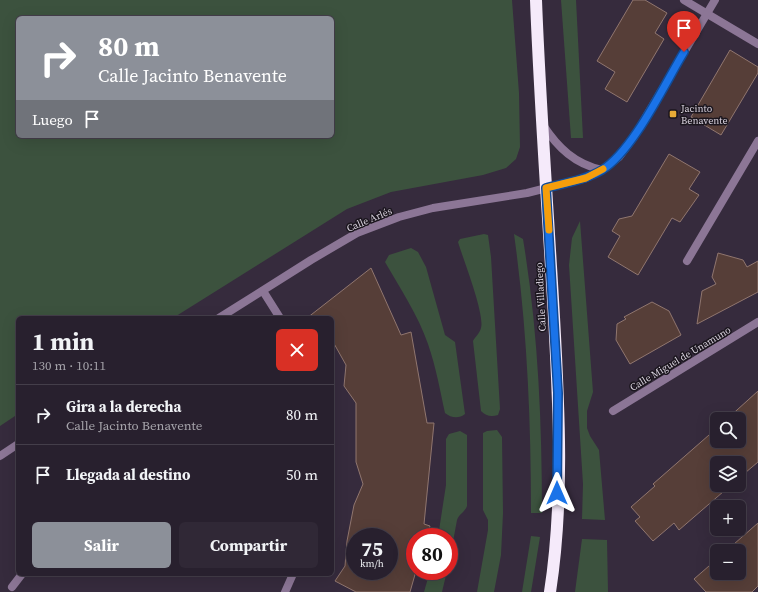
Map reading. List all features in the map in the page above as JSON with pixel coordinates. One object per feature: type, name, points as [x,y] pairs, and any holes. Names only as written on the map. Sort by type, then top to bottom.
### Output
[{"type":"highway","name":"Calle Villadiego","points":[[536,0],[558,393],[557,520],[550,592]]},
{"type":"street","points":[[684,0],[758,44]]},
{"type":"street","name":"Calle Arlés","points":[[222,316],[357,233],[399,217],[433,208],[503,197],[546,188],[586,178],[602,170],[618,157],[634,137],[715,0]]},
{"type":"street","points":[[542,124],[552,138],[574,159],[588,167],[602,170]]},
{"type":"street","points":[[687,261],[758,141]]},
{"type":"street","points":[[263,291],[279,316]]},
{"type":"street","name":"Calle Miguel de Unamuno","points":[[613,411],[758,322]]},
{"type":"street","points":[[0,456],[16,445]]},
{"type":"street","points":[[12,587],[20,576]]},
{"type":"street","points":[[285,592],[292,576]]},
{"type":"green space","points":[[0,0],[512,0],[519,93],[520,147],[516,159],[506,168],[483,175],[391,192],[347,209],[176,316],[16,316],[16,415],[0,426]]},
{"type":"green space","points":[[561,0],[576,0],[583,138],[571,138]]},
{"type":"green space","points":[[580,221],[593,392],[587,411],[587,428],[599,450],[605,520],[582,519],[583,484],[569,265],[572,238]]},
{"type":"green space","points":[[484,234],[488,235],[491,257],[500,409],[498,415],[493,416],[489,416],[481,411],[473,341],[481,328],[480,311],[458,242],[460,239]]},
{"type":"green space","points":[[514,234],[523,239],[536,341],[540,410],[542,513],[531,513],[530,443],[525,338]]},
{"type":"green space","points":[[411,248],[418,252],[426,267],[445,335],[455,342],[465,414],[460,417],[452,417],[445,413],[438,378],[424,333],[385,262],[389,255]]},
{"type":"green space","points":[[497,430],[502,437],[503,513],[501,555],[494,592],[477,592],[488,530],[488,520],[483,510],[483,433]]},
{"type":"green space","points":[[460,431],[467,435],[467,506],[459,516],[456,528],[439,528],[446,485],[446,439],[449,434]]},
{"type":"green space","points":[[531,536],[540,537],[531,592],[522,592]]},
{"type":"green space","points":[[582,539],[607,540],[608,592],[575,592]]},
{"type":"green space","points":[[427,580],[445,580],[442,592],[424,592]]},
{"type":"building","points":[[633,0],[645,0],[667,13],[655,33],[664,39],[627,102],[605,89],[615,72],[597,61]]},
{"type":"building","points":[[730,50],[758,67],[758,73],[721,135],[691,117]]},
{"type":"building","points":[[669,154],[700,172],[689,189],[699,195],[680,222],[672,218],[638,275],[608,257],[620,236],[612,231],[619,219],[632,216]]},
{"type":"building","points":[[718,253],[743,260],[747,267],[758,261],[758,292],[697,324],[702,291],[716,284],[712,277]]},
{"type":"building","points":[[371,268],[401,335],[411,332],[427,423],[434,423],[424,524],[430,526],[429,528],[406,528],[406,580],[413,580],[410,592],[356,592],[335,581],[345,566],[346,554],[346,580],[398,580],[398,528],[350,528],[354,505],[363,484],[356,462],[356,403],[344,386],[346,365],[334,344],[334,316],[310,316]]},
{"type":"building","points":[[652,302],[669,311],[681,335],[630,364],[616,340],[617,324],[626,319],[624,317]]},
{"type":"building","points":[[758,391],[758,462],[746,472],[746,456],[710,456],[710,492],[723,492],[714,500],[710,500],[710,503],[679,530],[674,523],[653,541],[635,521],[640,517],[631,507],[655,486],[653,484],[710,434],[710,448],[746,448],[746,412],[735,412]]},
{"type":"building","points":[[758,523],[758,586],[752,592],[706,592],[694,579],[710,565],[710,580],[746,580],[746,544],[734,544],[743,536],[746,536],[746,534]]},
{"type":"slow traffic","points":[[549,230],[546,188],[586,178],[603,169]]},
{"type":"place","name":"Jacinto Benavente","points":[[673,114]]},
{"type":"route","points":[[557,493],[558,393],[546,188],[586,178],[602,170],[618,157],[634,137],[684,52]]}]
